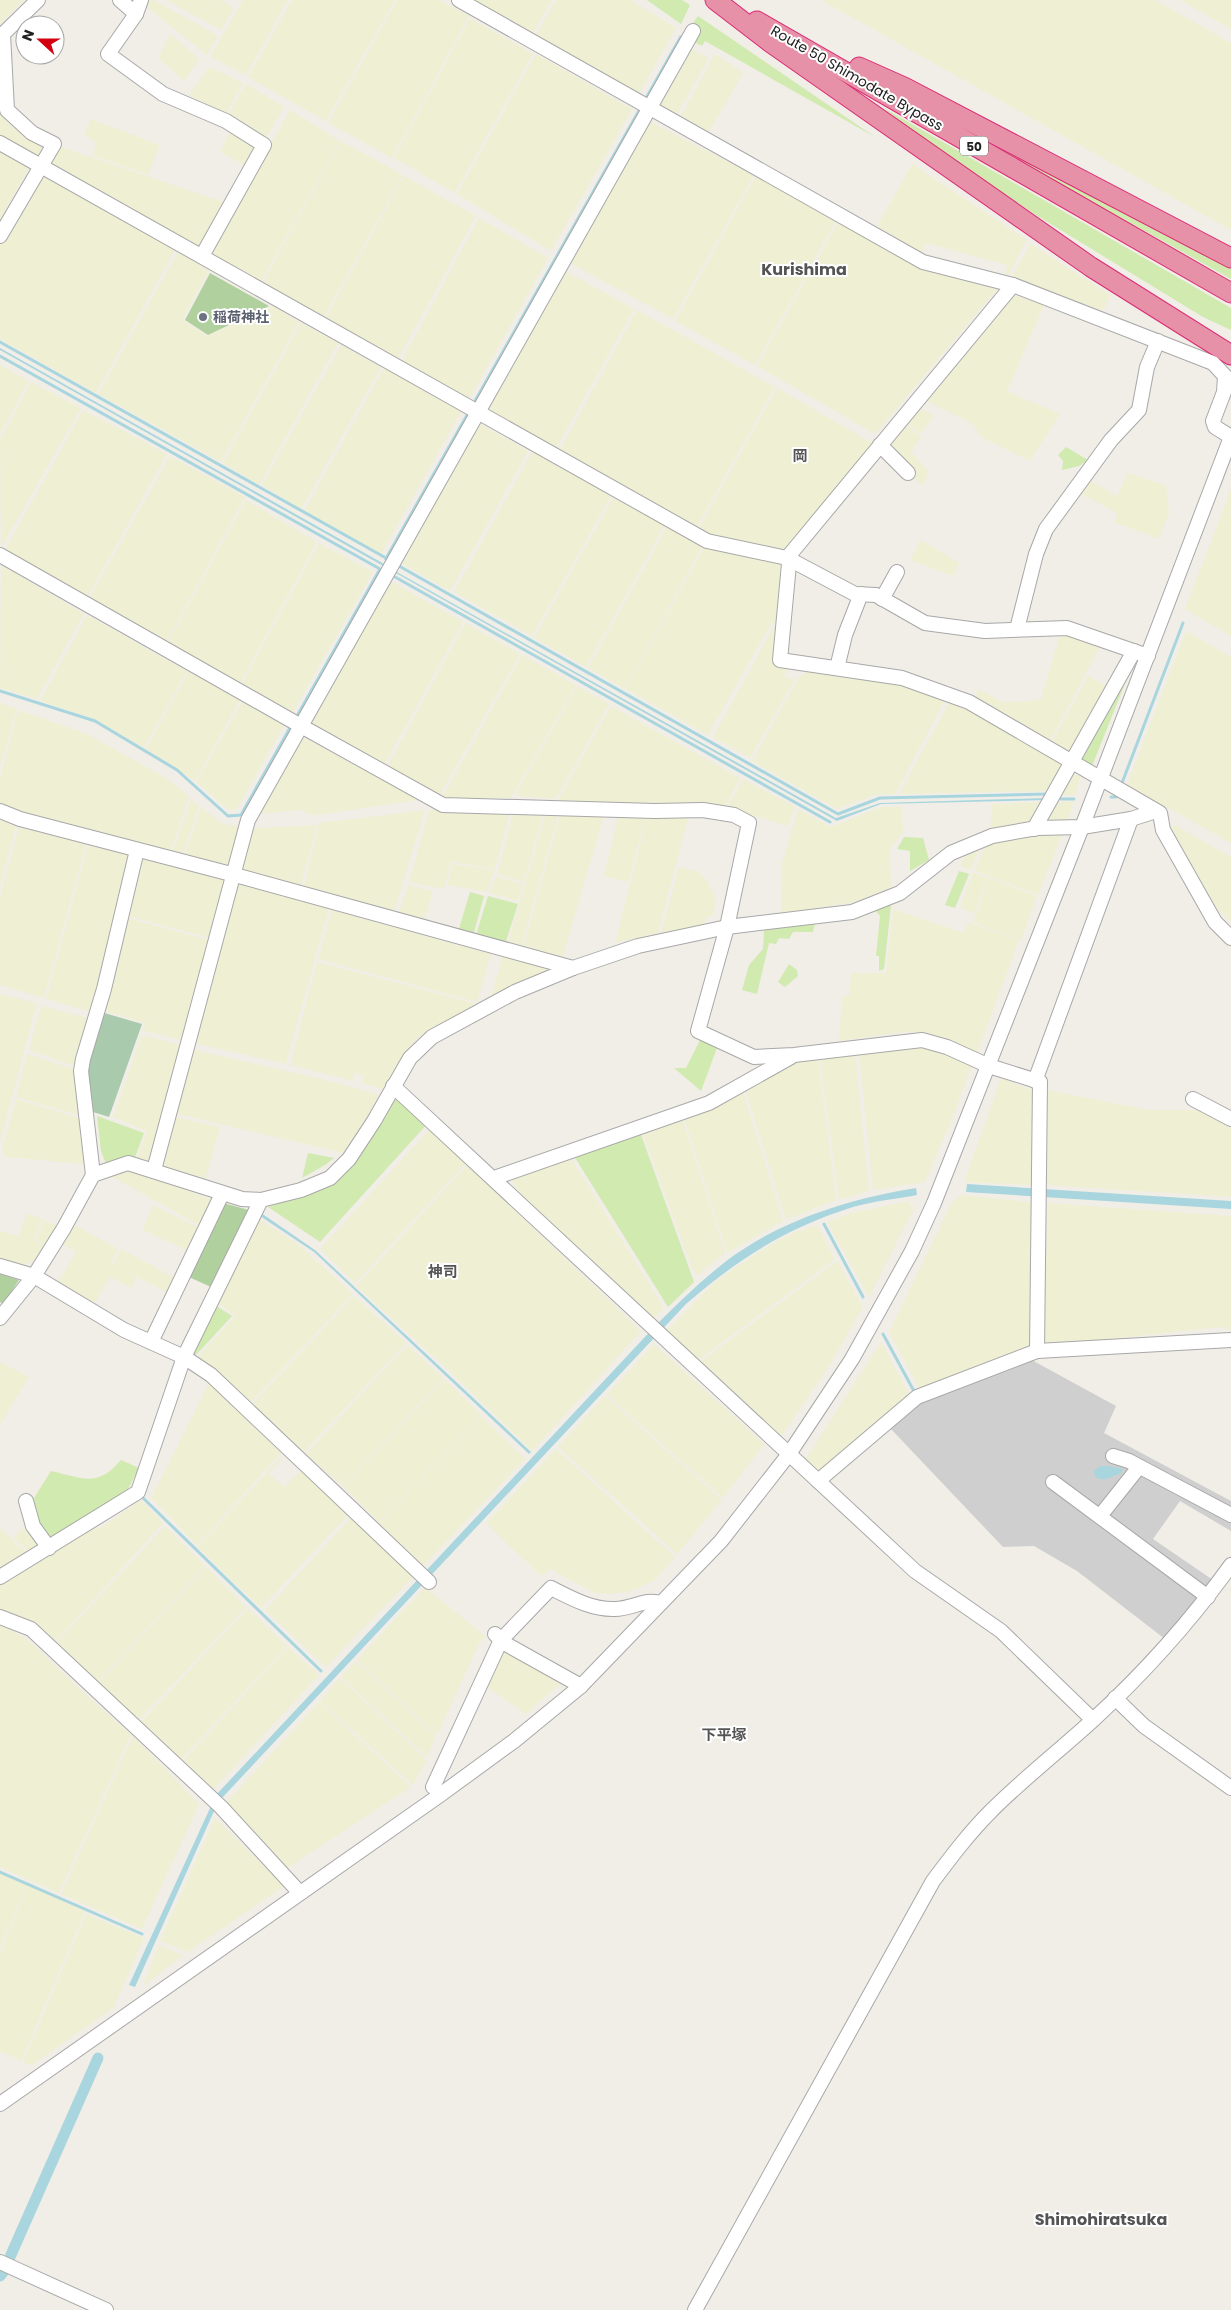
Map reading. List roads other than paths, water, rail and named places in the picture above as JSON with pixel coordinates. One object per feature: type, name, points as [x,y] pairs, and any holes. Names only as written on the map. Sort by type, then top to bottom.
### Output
[{"type":"highway","name":"Route 50 Shimodate Bypass","points":[[716,0],[784,36],[1231,293]]},
{"type":"highway","points":[[716,0],[771,43],[1091,267],[1231,355]]},
{"type":"highway","points":[[784,36],[904,87],[1231,258]]},
{"type":"street","points":[[0,236],[54,144],[32,133],[7,110],[3,34],[38,0]]},
{"type":"street","points":[[120,0],[136,14]]},
{"type":"street","points":[[142,0],[136,14],[108,54],[163,94],[226,121],[264,145],[202,256]]},
{"type":"street","points":[[0,2104],[514,1741],[581,1686],[721,1541],[788,1454],[852,1359],[912,1251],[934,1203],[1082,827],[1141,653],[1231,437],[1215,427],[1213,421],[1224,392],[1224,376],[1213,363],[1014,285],[923,262],[459,0]]},
{"type":"street","points":[[154,1170],[248,820],[473,409],[645,105],[693,32]]},
{"type":"street","points":[[0,143],[707,541],[787,558],[855,594],[876,595],[925,623],[985,631],[1067,628],[1141,653]]},
{"type":"street","points":[[787,558],[1014,285]]},
{"type":"street","points":[[1017,629],[1036,554],[1046,528],[1111,440],[1139,410],[1147,367],[1158,341]]},
{"type":"street","points":[[880,445],[908,473]]},
{"type":"street","points":[[0,555],[443,805],[655,811],[703,810],[734,815],[749,823],[727,927],[698,1031],[754,1057],[794,1055],[922,1040],[947,1047],[989,1066],[1040,1082],[1037,1351]]},
{"type":"street","points":[[787,558],[789,564],[780,660],[902,678],[969,702],[1156,810],[1160,813],[1163,830],[1214,922],[1231,938]]},
{"type":"street","points":[[882,599],[897,572]]},
{"type":"street","points":[[837,668],[845,635],[861,594]]},
{"type":"street","points":[[1034,829],[1072,762],[1141,653]]},
{"type":"street","points":[[93,1175],[128,1163],[222,1194],[262,1200],[300,1190],[330,1178],[349,1159],[374,1121],[410,1058],[432,1038],[515,992],[573,968],[638,946],[727,927],[852,912],[900,893],[951,854],[992,836],[1034,829],[1082,827],[1131,819],[1156,810]]},
{"type":"street","points":[[0,811],[20,820],[234,875],[573,968]]},
{"type":"street","points":[[1035,1081],[1131,819]]},
{"type":"street","points":[[0,1318],[34,1276],[64,1228],[93,1175],[82,1071],[83,1059],[104,989],[137,850]]},
{"type":"street","points":[[494,1178],[709,1103],[794,1055]]},
{"type":"street","points":[[393,1086],[915,1571],[1001,1631],[1093,1720]]},
{"type":"street","points":[[1193,1099],[1231,1119]]},
{"type":"street","points":[[151,1342],[222,1194]]},
{"type":"street","points":[[0,1577],[50,1548],[138,1492],[184,1357],[262,1200]]},
{"type":"street","points":[[0,1266],[34,1276],[124,1330],[184,1357],[211,1375],[424,1577]]},
{"type":"street","points":[[818,1481],[917,1398],[1037,1351],[1231,1340]]},
{"type":"street","points":[[1113,1456],[1129,1461],[1231,1515]]},
{"type":"street","points":[[1100,1516],[1139,1467]]},
{"type":"street","points":[[1053,1482],[1208,1597]]},
{"type":"street","points":[[26,1501],[33,1526],[50,1548]]},
{"type":"street","points":[[695,2310],[933,1881],[959,1846],[990,1812],[1093,1720],[1159,1655],[1208,1597],[1231,1565]]},
{"type":"street","points":[[433,1787],[497,1637],[551,1588],[591,1606],[616,1609],[652,1600],[662,1603]]},
{"type":"street","points":[[0,1616],[31,1629],[216,1802],[300,1893]]},
{"type":"street","points":[[497,1637],[581,1686]]},
{"type":"street","points":[[1115,1698],[1144,1726],[1231,1788]]},
{"type":"street","points":[[0,2262],[106,2310]]},
{"type":"water","points":[[680,35],[682,37],[386,562],[384,559]]},
{"type":"water","points":[[0,348],[386,565],[385,567],[0,350]]},
{"type":"water","points":[[395,571],[836,818],[880,803],[1045,798],[1046,800],[881,804],[837,821]]},
{"type":"water","points":[[967,1184],[1231,1201],[1231,1209],[966,1192]]},
{"type":"water","points":[[916,1188],[917,1195],[853,1207],[829,1215],[784,1235],[744,1259],[686,1304],[221,1799],[135,1987],[129,1985],[216,1795],[657,1324],[725,1262],[769,1234],[816,1213],[841,1205]]},
{"type":"water","points":[[261,1213],[315,1250],[531,1452],[529,1454],[314,1252],[260,1216]]},
{"type":"water","points":[[1100,1466],[1123,1469],[1121,1473],[1108,1478],[1098,1479],[1095,1477],[1094,1471]]},
{"type":"waterway","points":[[0,342],[386,558]]},
{"type":"waterway","points":[[0,356],[380,569],[297,716]]},
{"type":"waterway","points":[[399,566],[838,814],[880,798],[1047,794]]},
{"type":"waterway","points":[[395,577],[830,822]]},
{"type":"waterway","points":[[1122,783],[1183,623]]},
{"type":"waterway","points":[[0,691],[95,721],[177,770],[228,816],[241,815],[291,726]]},
{"type":"waterway","points":[[1111,797],[1116,797],[1118,793]]},
{"type":"waterway","points":[[1061,799],[1074,799]]},
{"type":"waterway","points":[[824,1224],[863,1297]]},
{"type":"waterway","points":[[883,1334],[915,1393]]},
{"type":"waterway","points":[[141,1496],[321,1671]]},
{"type":"waterway","points":[[0,1872],[142,1934]]},
{"type":"waterway","points":[[10,2257],[98,2058]]},
{"type":"waterway","points":[[0,2276],[4,2271]]},
{"type":"place","name":"稲荷神社","points":[[203,317]]},
{"type":"district","name":"Kurishima","points":[[804,269]]},
{"type":"district","name":"岡","points":[[800,455]]},
{"type":"district","name":"神司","points":[[443,1271]]},
{"type":"district","name":"下平塚","points":[[724,1734]]},
{"type":"district","name":"Shimohiratsuka","points":[[1101,2219]]}]
